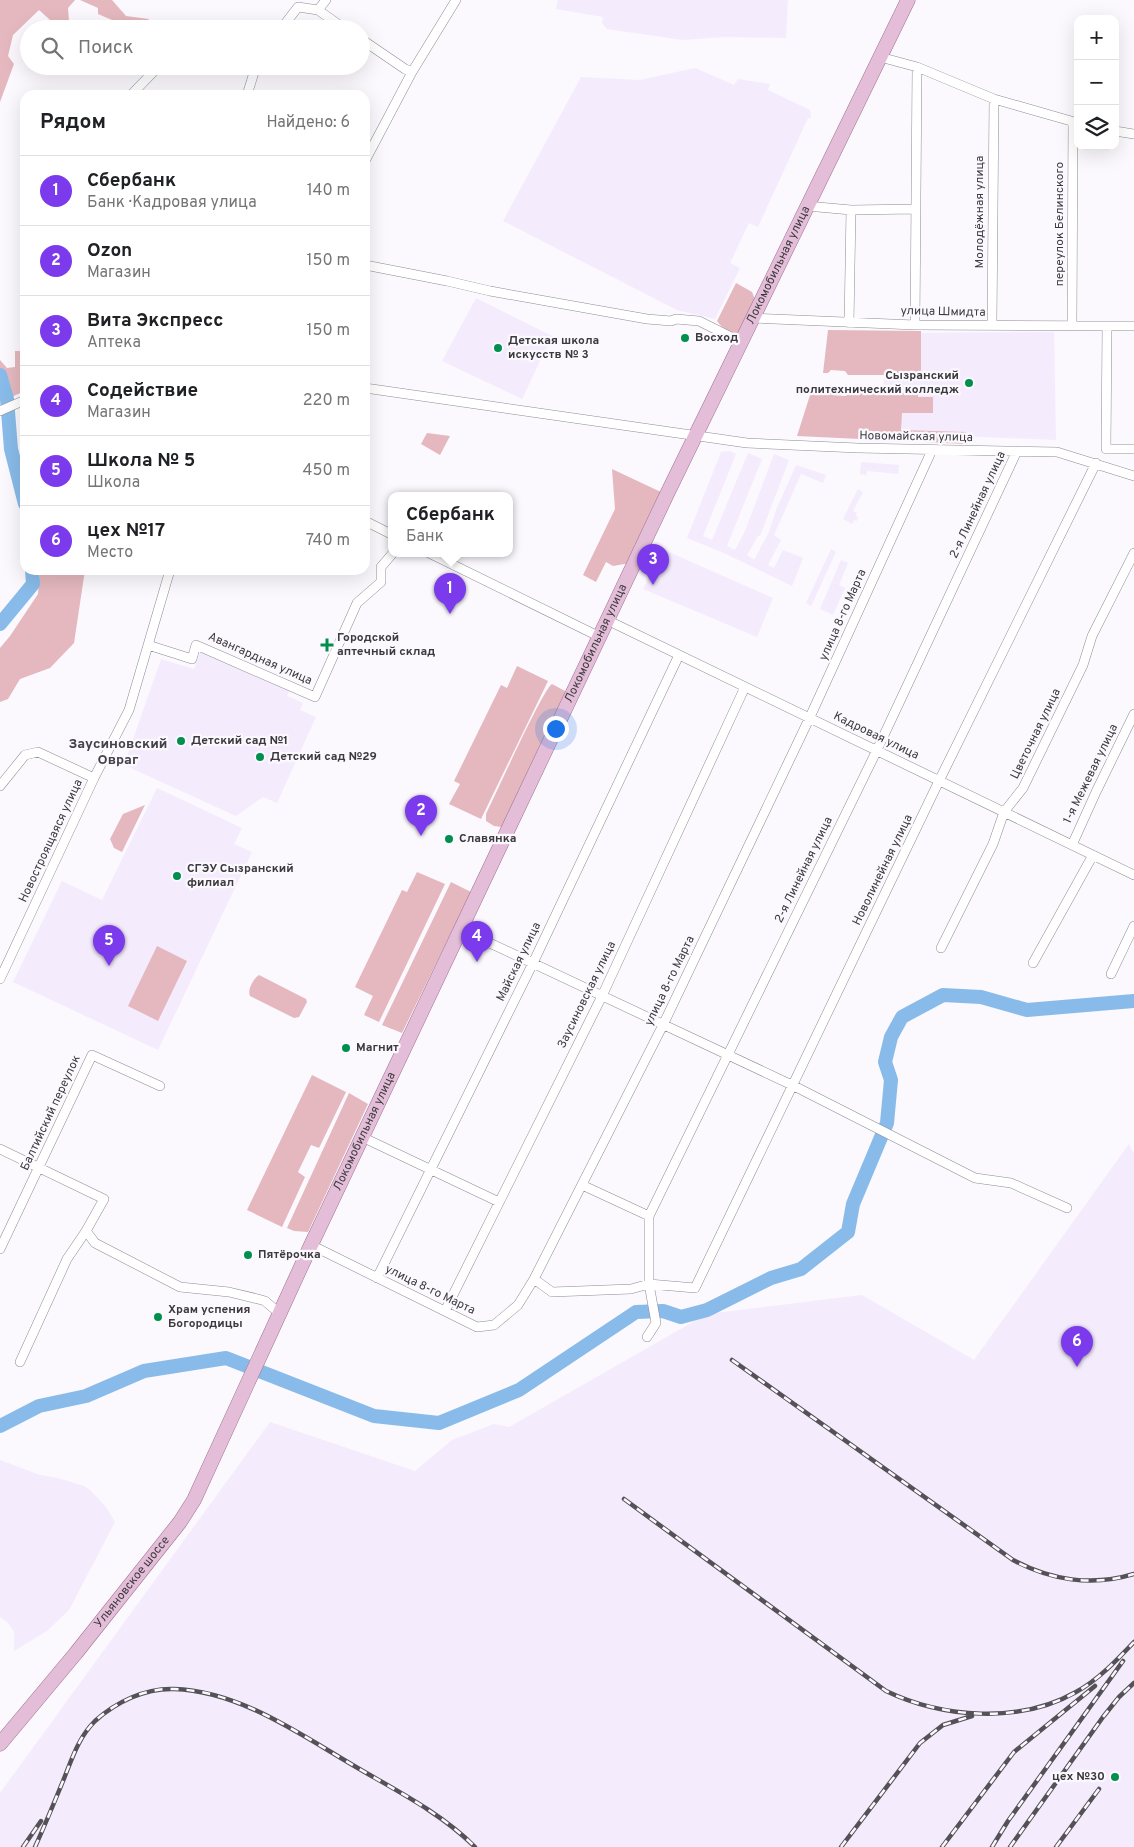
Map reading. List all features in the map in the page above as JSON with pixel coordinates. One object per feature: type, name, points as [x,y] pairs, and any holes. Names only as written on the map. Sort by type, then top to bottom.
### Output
[{"type":"main road","points":[[880,57],[908,0]]},
{"type":"main road","name":"Локомобильная улица","points":[[266,1342],[607,620],[880,57]]},
{"type":"main road","name":"Ульяновское шоссе","points":[[0,1744],[180,1522],[194,1500],[266,1342]]},
{"type":"street","points":[[318,10],[326,0]]},
{"type":"street","points":[[370,152],[412,72],[456,0]]},
{"type":"street","points":[[288,20],[298,7],[318,10],[332,20]]},
{"type":"street","points":[[370,46],[412,72]]},
{"type":"street","points":[[880,57],[917,67],[994,99],[1074,123]]},
{"type":"street","points":[[915,325],[917,67]]},
{"type":"street","points":[[137,90],[151,75]]},
{"type":"street","points":[[249,90],[253,75]]},
{"type":"street","name":"Молодёжная улица","points":[[992,325],[994,99]]},
{"type":"street","points":[[1119,132],[1134,134]]},
{"type":"street","name":"переулок Белинского","points":[[1072,325],[1075,150]]},
{"type":"street","points":[[807,206],[851,210],[915,209]]},
{"type":"street","points":[[849,323],[851,210]]},
{"type":"street","points":[[370,266],[490,291],[628,316],[671,321],[676,319],[699,321],[741,342]]},
{"type":"street","name":"улица Шмидта","points":[[752,318],[915,325],[1134,326]]},
{"type":"street","points":[[1107,326],[1106,449],[1134,449]]},
{"type":"street","name":"Новомайская улица","points":[[370,389],[747,443],[932,450],[1058,452],[1133,474]]},
{"type":"street","points":[[0,411],[20,402]]},
{"type":"street","name":"улица 8-го Марта","points":[[311,1245],[477,1327],[494,1325],[518,1305],[534,1279],[664,1025],[810,717],[932,450]]},
{"type":"street","name":"2-я Линейная улица","points":[[647,1337],[656,1323],[649,1284],[649,1216],[877,750],[1017,451]]},
{"type":"street","name":"Новолинейная улица","points":[[649,1284],[695,1288],[794,1086],[939,781],[1096,463]]},
{"type":"street","points":[[370,524],[388,532]]},
{"type":"street","name":"Цветочная улица","points":[[941,948],[992,844],[1004,812],[1023,788],[1083,665],[1092,636],[1134,553]]},
{"type":"street","name":"Авангардная улица","points":[[148,645],[192,659],[196,645],[314,697],[357,603],[381,582],[381,567],[390,557]]},
{"type":"street","points":[[437,557],[600,637]]},
{"type":"street","name":"Новостроящаяся улица","points":[[0,979],[94,778],[129,710],[169,575]]},
{"type":"street","name":"Кадровая улица","points":[[607,620],[1134,875]]},
{"type":"street","name":"Майская улица","points":[[377,1278],[533,963],[679,655]]},
{"type":"street","name":"Заусиновская улица","points":[[445,1312],[602,996],[746,687]]},
{"type":"street","name":"1-я Межевая улица","points":[[1072,844],[1134,714]]},
{"type":"street","points":[[0,786],[25,755],[38,752],[94,778]]},
{"type":"street","points":[[1033,963],[1093,855]]},
{"type":"street","points":[[1110,974],[1134,926]]},
{"type":"street","points":[[460,929],[794,1086],[975,1178],[1011,1184],[1067,1208]]},
{"type":"street","name":"Балтийский переулок","points":[[0,1249],[92,1055],[160,1086]]},
{"type":"street","points":[[362,1136],[499,1202]]},
{"type":"street","points":[[0,1149],[104,1199],[67,1259],[20,1362]]},
{"type":"street","points":[[582,1185],[649,1216]]},
{"type":"street","points":[[86,1231],[94,1243],[180,1287],[229,1292],[258,1299],[265,1301],[280,1314]]},
{"type":"street","points":[[534,1279],[552,1292],[631,1289],[649,1284]]},
{"type":"shaded area","points":[[0,0],[75,0],[68,8],[69,20],[50,20],[39,10],[29,20],[20,20],[20,28],[13,35],[8,56],[14,64],[0,102]]},
{"type":"shaded area","points":[[80,0],[112,0],[126,16],[149,19],[112,20],[98,14],[98,8]]},
{"type":"shaded area","points":[[558,0],[788,0],[786,38],[726,37],[683,40],[607,29],[602,23],[603,17],[556,9]]},
{"type":"shaded area","points":[[695,68],[734,85],[738,79],[770,84],[768,90],[810,110],[811,118],[808,118],[758,227],[749,223],[730,263],[740,268],[715,319],[677,310],[503,221],[581,77],[640,80]]},
{"type":"shaded area","points":[[736,283],[752,292],[756,302],[741,334],[728,330],[717,321]]},
{"type":"shaded area","name":"Детская школа искусств № 3","points":[[476,298],[552,336],[522,399],[442,361]]},
{"type":"shaded area","points":[[828,330],[921,331],[921,375],[848,375],[845,371],[831,370],[828,373],[823,373]]},
{"type":"shaded area","name":"Сызранский политехнический колледж","points":[[1054,332],[1056,440],[884,433],[884,333]]},
{"type":"shaded area","points":[[15,351],[20,351],[20,393],[0,402],[0,360],[7,368],[15,367]]},
{"type":"shaded area","points":[[811,392],[829,392],[832,395],[846,396],[849,392],[918,393],[918,397],[933,397],[933,413],[902,413],[901,430],[966,432],[966,444],[797,436]]},
{"type":"shaded area","points":[[427,433],[450,436],[440,455],[421,444]]},
{"type":"shaded area","points":[[730,451],[736,454],[703,536],[712,540],[748,453],[762,459],[727,546],[735,550],[745,531],[774,454],[789,460],[760,536],[758,536],[747,555],[754,560],[769,532],[777,508],[796,465],[826,475],[823,483],[801,474],[774,535],[781,540],[768,565],[774,568],[783,550],[803,558],[792,586],[724,553],[687,538],[721,452]]},
{"type":"shaded area","points":[[861,462],[899,465],[898,474],[867,471],[866,475],[860,474]]},
{"type":"shaded area","points":[[612,469],[663,493],[630,563],[613,566],[606,562],[596,582],[583,575],[615,509]]},
{"type":"shaded area","points":[[858,489],[863,492],[853,511],[857,513],[855,516],[858,517],[857,521],[854,520],[852,524],[843,519]]},
{"type":"shaded area","points":[[662,549],[773,598],[757,637],[643,589]]},
{"type":"shaded area","points":[[831,549],[836,552],[811,606],[806,603]]},
{"type":"shaded area","points":[[841,560],[848,563],[839,585],[845,588],[833,615],[820,609]]},
{"type":"shaded area","points":[[40,575],[84,575],[74,643],[50,668],[20,679],[8,699],[0,702],[0,648],[38,594]]},
{"type":"shaded area","name":"Детский сад №1","points":[[201,650],[290,690],[287,696],[303,703],[300,710],[316,717],[277,803],[263,797],[236,816],[124,765],[161,659],[194,669]]},
{"type":"shaded area","points":[[517,666],[548,681],[481,819],[449,804],[460,784],[454,781],[501,685],[507,688]]},
{"type":"shaded area","points":[[552,684],[566,693],[503,825],[501,827],[494,826],[486,821],[486,814],[539,704]]},
{"type":"shaded area","points":[[157,788],[242,828],[234,844],[252,852],[158,1050],[13,982],[62,881],[102,900]]},
{"type":"shaded area","points":[[145,805],[122,852],[114,848],[110,839],[123,814]]},
{"type":"shaded area","points":[[417,872],[445,884],[379,1022],[364,1015],[373,996],[355,987],[402,890],[407,892]]},
{"type":"shaded area","points":[[451,882],[471,892],[402,1033],[382,1025]]},
{"type":"shaded area","points":[[157,946],[187,961],[158,1021],[128,1006]]},
{"type":"shaded area","points":[[259,975],[306,999],[307,1002],[299,1017],[294,1018],[250,996],[249,991],[252,984]]},
{"type":"shaded area","points":[[312,1075],[346,1092],[319,1148],[311,1145],[298,1172],[305,1177],[282,1227],[247,1210]]},
{"type":"shaded area","points":[[349,1093],[368,1104],[308,1232],[294,1231],[287,1228]]},
{"type":"shaded area","points":[[1129,1144],[1134,1154],[1134,1847],[0,1847],[0,1793],[270,1422],[415,1471],[452,1440],[494,1424],[509,1427],[707,1314],[862,1295],[974,1360]]},
{"type":"shaded area","points":[[0,1460],[40,1475],[84,1486],[106,1507],[115,1522],[69,1610],[47,1631],[14,1651],[14,1632],[8,1623],[0,1617]]},
{"type":"waterway","points":[[0,375],[7,399],[11,449],[20,484]]},
{"type":"waterway","points":[[0,624],[33,584],[32,575]]},
{"type":"waterway","points":[[0,1426],[39,1406],[86,1396],[144,1371],[226,1358],[374,1416],[439,1423],[519,1390],[636,1312],[663,1311],[681,1317],[707,1310],[771,1278],[801,1269],[848,1232],[853,1204],[887,1123],[891,1080],[885,1062],[891,1037],[902,1017],[943,995],[981,997],[1027,1010],[1134,1001]]},
{"type":"railway","points":[[732,1360],[1013,1560],[1056,1577],[1087,1581],[1118,1578],[1134,1574]]},
{"type":"railway","points":[[624,1499],[886,1691],[931,1707],[956,1712],[1006,1713],[1031,1709],[1054,1702],[1092,1682],[1134,1642]]},
{"type":"railway","points":[[992,1847],[1008,1821],[1123,1661]]},
{"type":"railway","points":[[1010,1847],[1103,1717],[1119,1697],[1134,1683]]},
{"type":"railway","points":[[942,1847],[1014,1752],[1095,1686]]},
{"type":"railway","points":[[35,1847],[84,1734],[103,1714],[122,1702],[142,1694],[163,1689],[199,1692],[223,1698],[269,1717],[418,1803],[448,1824],[475,1847]]},
{"type":"railway","points":[[841,1847],[920,1743],[943,1725],[972,1716]]},
{"type":"railway","points":[[1056,1847],[1099,1789]]},
{"type":"railway","points":[[23,1847],[41,1821]]},
{"type":"place","name":"Восход","points":[[685,338]]},
{"type":"place","name":"Детская школа искусств № 3","points":[[498,348]]},
{"type":"place","name":"Сызранский политехнический колледж","points":[[969,383]]},
{"type":"place","name":"Вита Экспресс","points":[[653,585]]},
{"type":"place","name":"Сбербанк","points":[[450,614]]},
{"type":"place","name":"Городской аптечный склад","points":[[327,645]]},
{"type":"place","name":"Детский сад №1","points":[[181,741]]},
{"type":"place","name":"Детский сад №29","points":[[260,757]]},
{"type":"place","name":"Ozon","points":[[421,836]]},
{"type":"place","name":"Славянка","points":[[449,839]]},
{"type":"place","name":"СГЭУ Сызранский филиал","points":[[177,876]]},
{"type":"place","name":"Содействие","points":[[477,962]]},
{"type":"place","name":"Школа № 5","points":[[109,966]]},
{"type":"place","name":"Магнит","points":[[346,1048]]},
{"type":"place","name":"Пятёрочка","points":[[248,1255]]},
{"type":"place","name":"Храм успения Богородицы","points":[[158,1317]]},
{"type":"place","name":"цех №17","points":[[1077,1367]]},
{"type":"place","name":"цех №30","points":[[1115,1777]]},
{"type":"district","name":"Заусиновский Овраг","points":[[118,752]]}]
